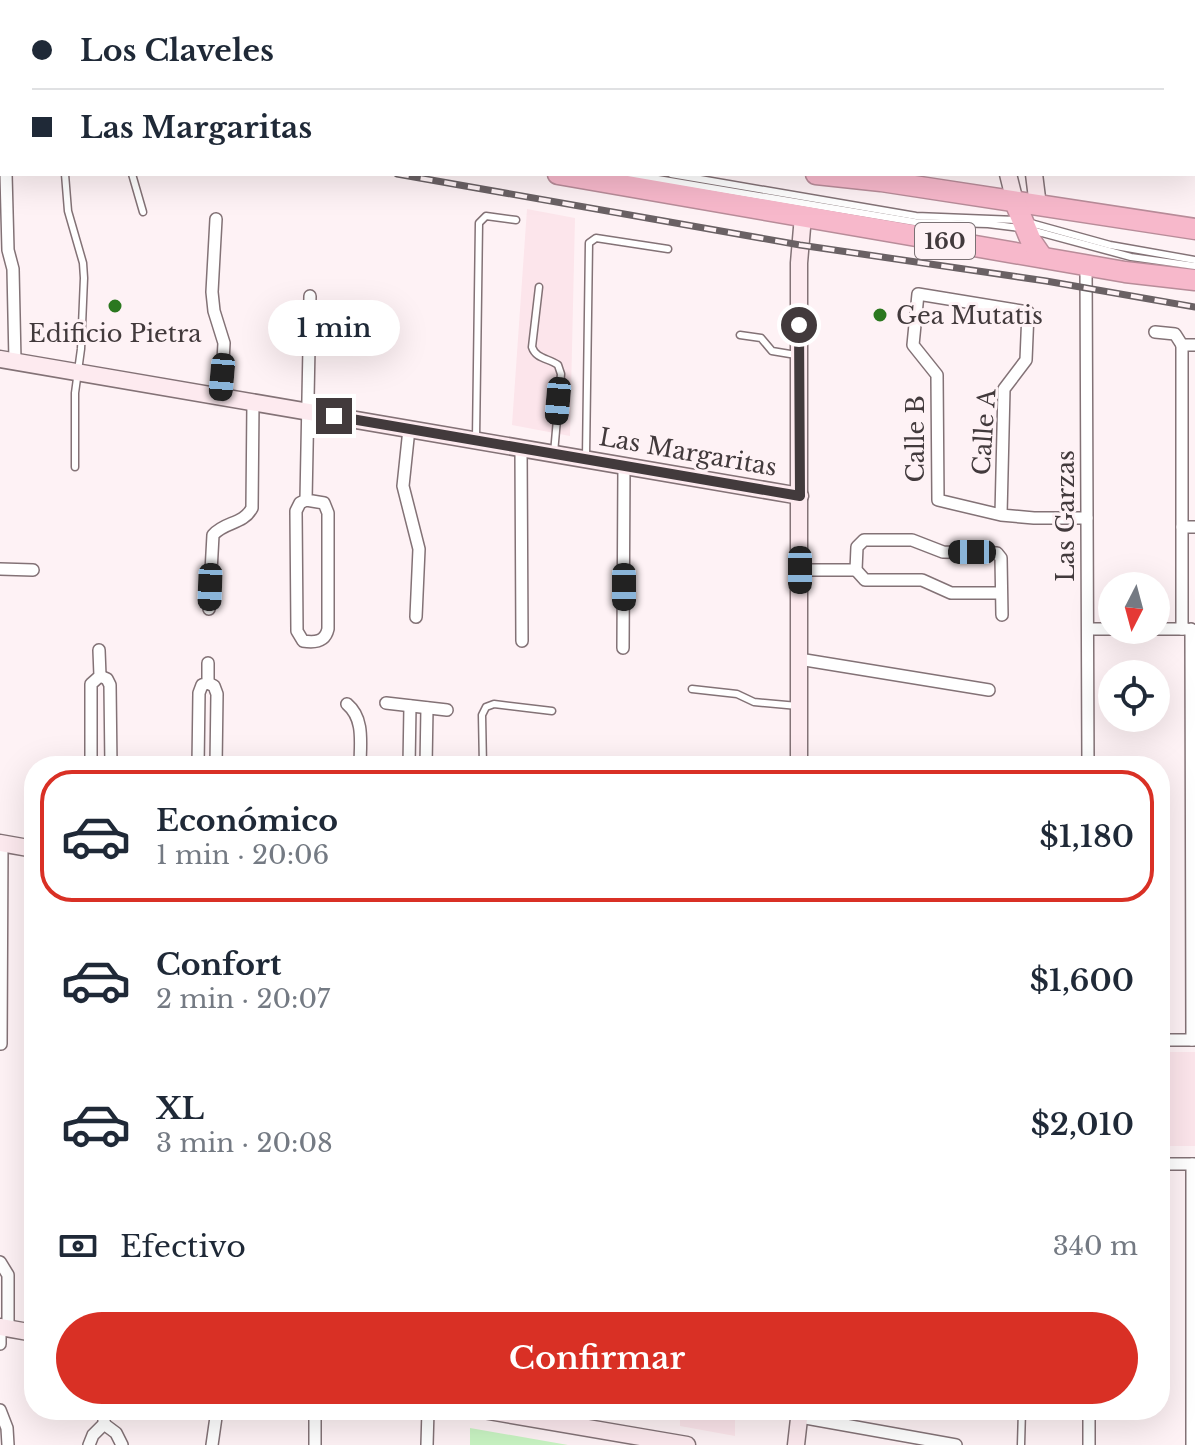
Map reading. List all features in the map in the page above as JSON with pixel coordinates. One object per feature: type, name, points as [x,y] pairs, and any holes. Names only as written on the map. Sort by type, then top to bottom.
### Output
[{"type":"highway","name":"160","points":[[570,176],[1086,265],[1195,280]]},
{"type":"highway","name":"160","points":[[835,176],[881,181],[1021,217],[1038,206],[1195,229]]},
{"type":"highway","points":[[1021,217],[1042,257]]},
{"type":"street","points":[[6,176],[8,250],[13,269],[7,360]]},
{"type":"street","points":[[1009,176],[1021,217]]},
{"type":"street","points":[[1034,176],[1038,206]]},
{"type":"street","points":[[799,756],[799,355],[803,216]]},
{"type":"street","points":[[216,219],[212,292],[214,311],[224,343],[221,396]]},
{"type":"street","name":"Las Garzas","points":[[1086,265],[1088,756]]},
{"type":"street","name":"Calle A","points":[[921,293],[1028,312],[1026,360],[1004,389],[1001,515]]},
{"type":"street","name":"Calle B","points":[[921,293],[917,297],[913,345],[937,375],[938,500],[1001,515]]},
{"type":"street","points":[[306,500],[324,503],[328,513],[328,629],[326,637],[319,641],[303,641],[297,631],[296,508],[306,500],[310,296]]},
{"type":"street","points":[[1155,332],[1175,334],[1182,345],[1182,527],[1189,629],[1193,1040],[1170,1040]]},
{"type":"street","points":[[1182,345],[1195,345]]},
{"type":"street","name":"Las Margaritas","points":[[7,360],[800,496]]},
{"type":"street","points":[[209,609],[212,539],[222,527],[243,520],[252,508],[253,402]]},
{"type":"street","points":[[409,429],[403,486],[419,549],[416,617]]},
{"type":"street","points":[[521,448],[522,641]]},
{"type":"street","points":[[623,648],[624,466]]},
{"type":"street","points":[[1001,515],[1087,518]]},
{"type":"street","points":[[1182,527],[1195,527]]},
{"type":"street","points":[[1001,593],[951,593],[922,580],[865,580],[856,570],[857,547],[864,540],[912,540],[943,552],[997,553],[1001,558],[1002,615]]},
{"type":"street","points":[[0,569],[33,570]]},
{"type":"street","points":[[800,570],[856,570]]},
{"type":"street","points":[[1088,629],[1098,629]]},
{"type":"street","points":[[99,650],[100,676]]},
{"type":"street","points":[[799,659],[989,690]]},
{"type":"street","points":[[208,663],[208,683]]},
{"type":"street","points":[[91,756],[91,684],[100,676]]},
{"type":"street","points":[[100,676],[107,679],[110,685],[111,756]]},
{"type":"street","points":[[198,756],[199,693],[202,685],[208,683],[214,686],[217,694],[216,756]]},
{"type":"street","points":[[386,703],[447,710]]},
{"type":"street","points":[[347,704],[356,713],[360,724],[360,756]]},
{"type":"street","points":[[409,756],[410,706]]},
{"type":"street","points":[[426,756],[427,708]]},
{"type":"street","points":[[1,1044],[1,844],[24,847]]},
{"type":"street","points":[[1170,1164],[1194,1164],[1192,1445]]},
{"type":"street","points":[[0,1262],[8,1275],[0,1344]]},
{"type":"street","points":[[3,1328],[24,1331]]},
{"type":"street","points":[[0,1410],[7,1428],[8,1445]]},
{"type":"street","points":[[89,1445],[104,1420]]},
{"type":"street","points":[[212,1445],[216,1420]]},
{"type":"street","points":[[315,1420],[315,1445]]},
{"type":"street","points":[[427,1445],[428,1420]]},
{"type":"street","points":[[549,1420],[628,1440],[687,1445]]},
{"type":"street","points":[[796,1445],[799,1420]]},
{"type":"street","points":[[827,1420],[905,1440],[956,1445]]},
{"type":"street","points":[[1089,1420],[1089,1445]]},
{"type":"street","points":[[104,1424],[116,1433],[122,1445]]},
{"type":"lane","points":[[65,176],[68,211],[84,270],[75,393],[75,467]]},
{"type":"lane","points":[[133,176],[143,212]]},
{"type":"lane","points":[[640,176],[934,225],[988,224],[1021,217],[1131,257],[1195,266]]},
{"type":"lane","points":[[683,176],[916,216],[1021,217],[1110,245],[1195,260]]},
{"type":"lane","points":[[476,440],[479,223],[486,216],[516,220]]},
{"type":"lane","points":[[586,459],[589,243],[596,238],[668,249]]},
{"type":"lane","points":[[539,287],[532,347],[534,353],[558,365],[561,374],[554,453]]},
{"type":"lane","points":[[740,335],[761,338],[772,351],[799,355]]},
{"type":"lane","points":[[692,689],[737,694],[754,702],[800,706]]},
{"type":"lane","points":[[483,756],[482,715],[486,707],[494,704],[552,711]]},
{"type":"lane","points":[[1021,1445],[1022,1420]]},
{"type":"shaded area","points":[[527,209],[575,218],[570,436],[512,425]]},
{"type":"shaded area","points":[[1170,1052],[1195,1052],[1195,1146],[1170,1146]]},
{"type":"shaded area","points":[[680,1420],[735,1420],[735,1436],[680,1426]]},
{"type":"green space","points":[[470,1428],[568,1445],[470,1445]]},
{"type":"railway","points":[[408,176],[800,245],[1046,281],[1195,307]]},
{"type":"place","name":"Edificio Pietra","points":[[115,306]]},
{"type":"place","name":"Gea Mutatis","points":[[880,315]]},
{"type":"route","points":[[334,416],[800,496],[799,325]]}]
